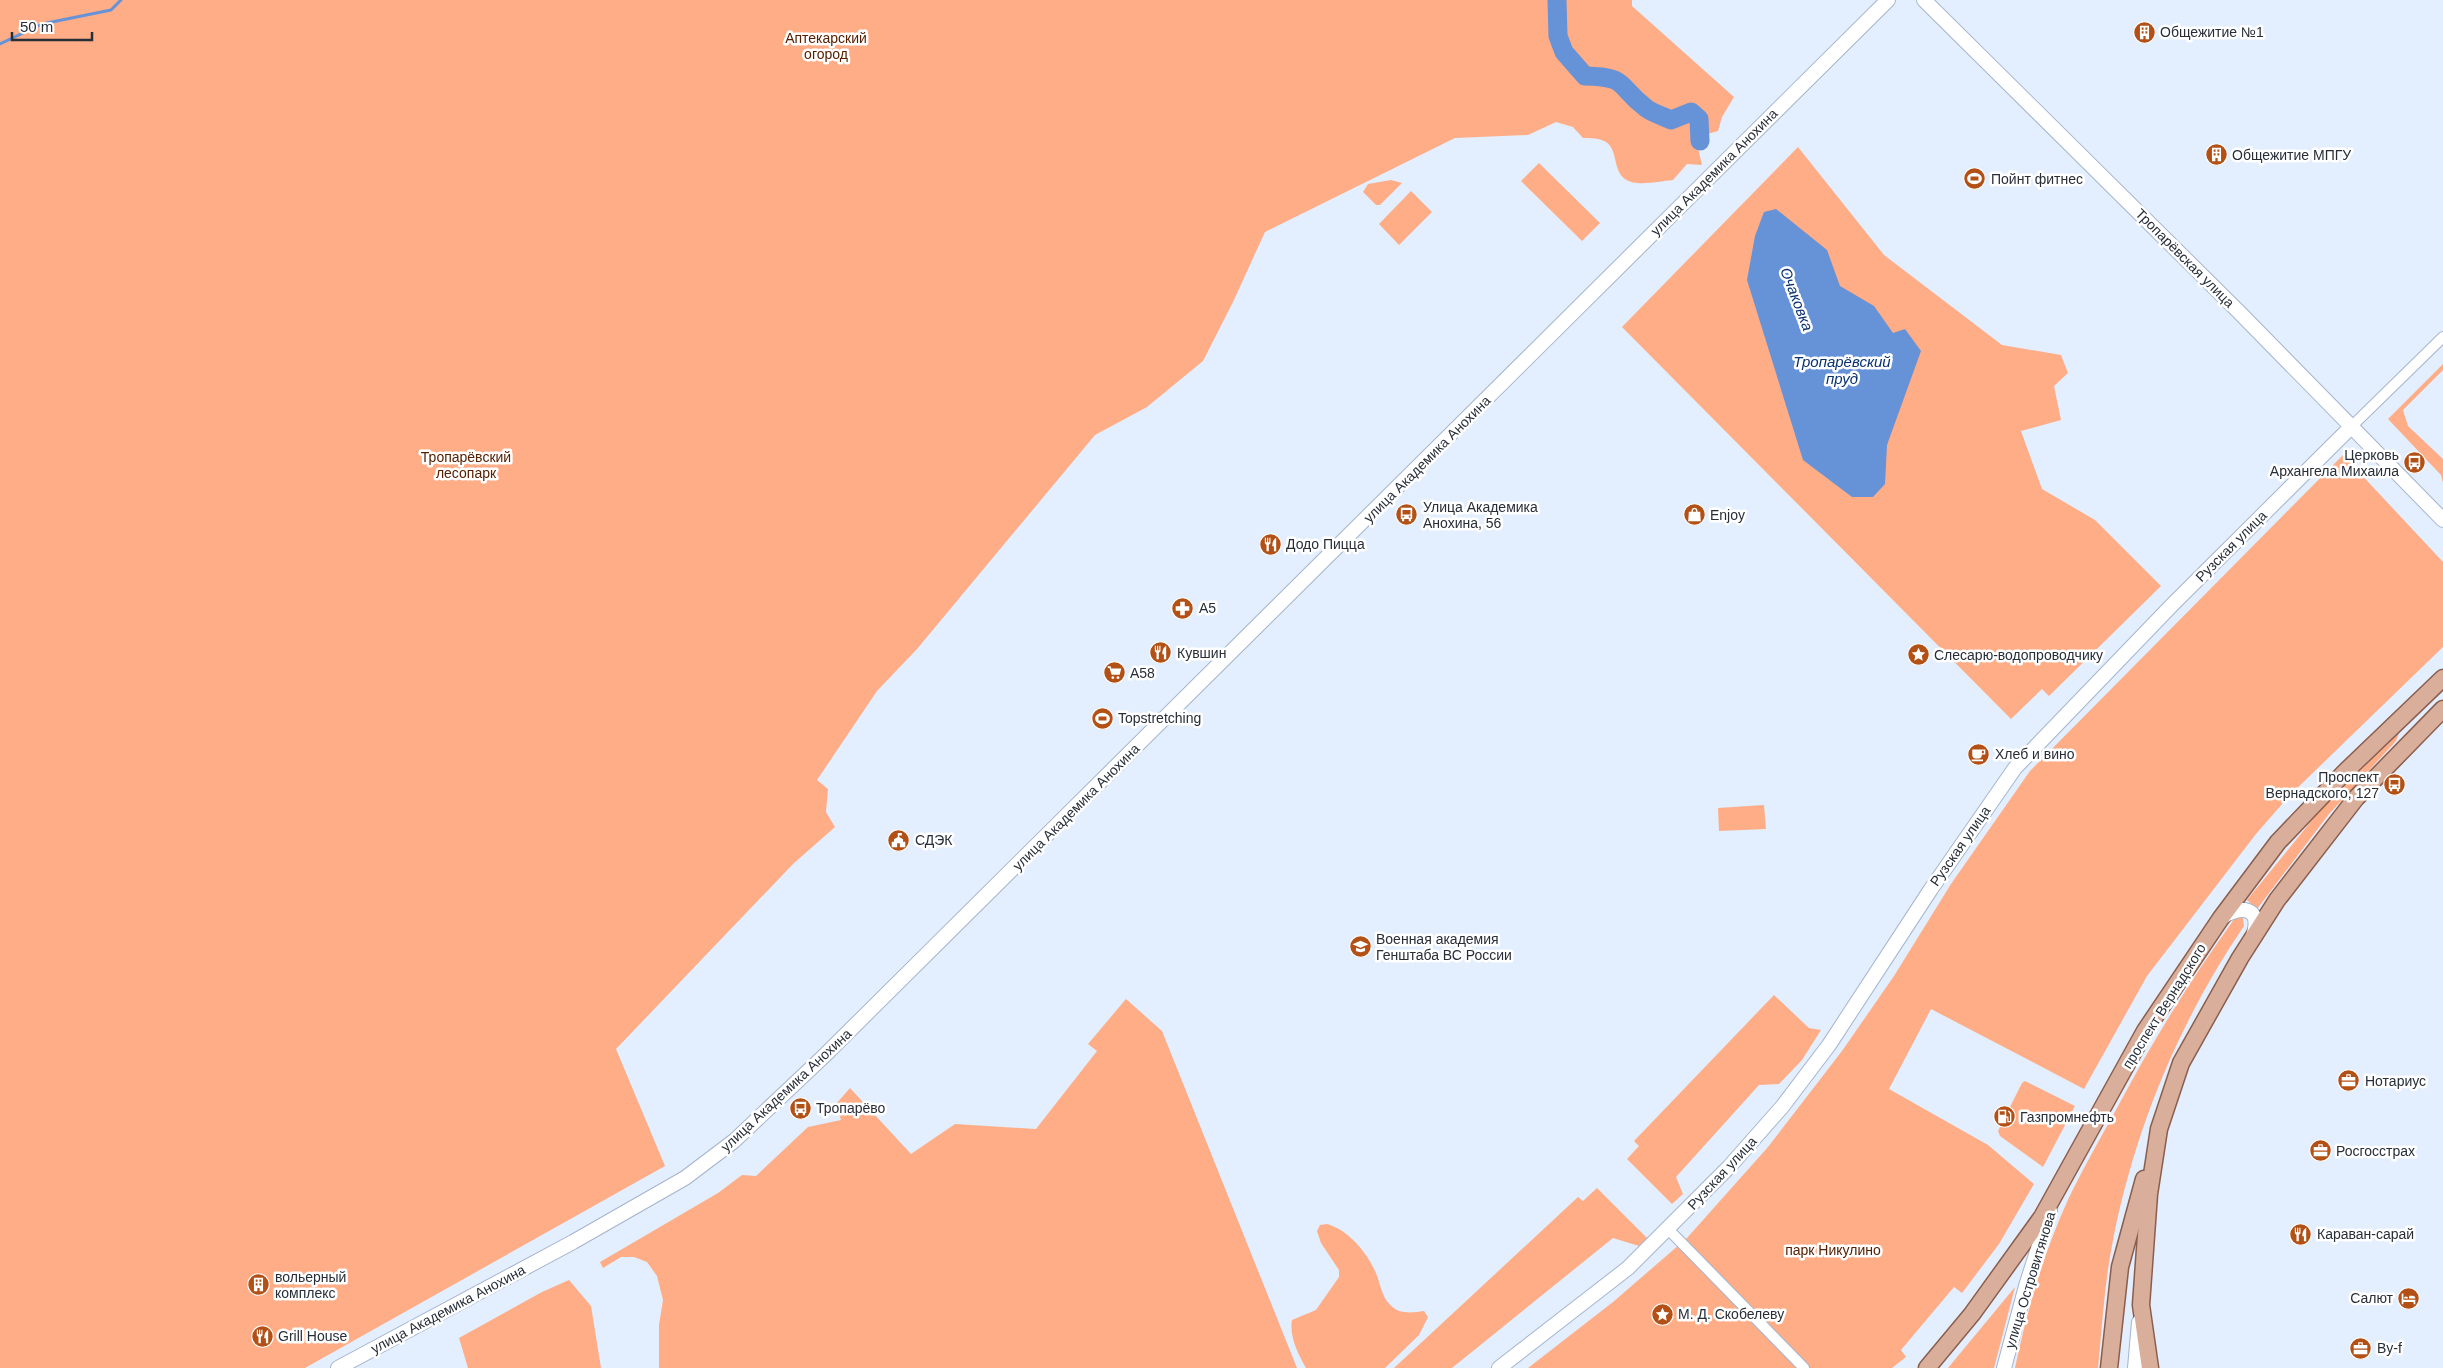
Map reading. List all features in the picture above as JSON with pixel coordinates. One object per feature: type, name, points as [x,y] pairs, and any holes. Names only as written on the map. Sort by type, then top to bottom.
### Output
[{"type":"main road","name":"проспект Вернадского","points":[[1928,1368],[2005,1270],[2057,1192],[2145,1031],[2221,918],[2278,842],[2344,773],[2443,678]]},
{"type":"main road","points":[[2109,1368],[2117,1289],[2124,1248],[2159,1129],[2181,1063],[2252,939],[2301,868],[2356,798],[2443,709]]},
{"type":"main road","points":[[2150,1368],[2141,1305],[2149,1194],[2159,1129]]},
{"type":"street","name":"улица Академика Анохина","points":[[338,1368],[667,1189],[734,1141],[819,1060],[1424,463],[1654,231],[1888,0]]},
{"type":"street","name":"Тропарёвская улица","points":[[1924,0],[2239,312],[2443,520]]},
{"type":"street","name":"Рузская улица","points":[[1499,1368],[1605,1287],[1668,1230],[1729,1167],[1829,1045],[1931,889],[2015,768],[2172,604],[2443,337]]},
{"type":"street","points":[[2221,918],[2231,911],[2247,910],[2253,914],[2256,920],[2252,939]]},
{"type":"street","name":"улица Островитянова","points":[[2004,1368],[2026,1286],[2057,1192]]},
{"type":"street","points":[[1668,1230],[1804,1368]]},
{"type":"street","points":[[2135,1368],[2141,1305]]},
{"type":"green space","name":"Тропарёвский лесопарк","points":[[0,0],[1632,0],[1632,6],[1734,97],[1722,117],[1718,131],[1704,135],[1698,148],[1702,165],[1687,164],[1673,180],[1650,183],[1628,181],[1622,177],[1613,152],[1606,142],[1598,139],[1583,138],[1573,127],[1556,122],[1528,135],[1455,138],[1265,232],[1203,361],[1147,407],[1095,435],[917,649],[877,691],[817,780],[828,789],[826,812],[835,827],[793,864],[616,1049],[665,1166],[305,1368],[0,1368]]},
{"type":"green space","points":[[1798,147],[1884,255],[2002,345],[2061,355],[2068,373],[2054,386],[2061,420],[2021,431],[2042,489],[2095,520],[2161,586],[2049,696],[2042,689],[2011,719],[1622,327]]},
{"type":"green space","points":[[1539,163],[1600,223],[1582,241],[1521,181]]},
{"type":"green space","points":[[1391,180],[1402,183],[1380,205],[1376,205],[1363,192],[1368,184]]},
{"type":"green space","points":[[1411,191],[1432,212],[1399,245],[1379,224]]},
{"type":"green space","points":[[2443,364],[2443,370],[2403,410],[2408,426],[2443,459],[2443,483],[2441,475],[2388,419]]},
{"type":"green space","name":"парк Никулино","points":[[2343,455],[2443,562],[2443,647],[2289,796],[2256,834],[2147,976],[2084,1089],[1931,1009],[1889,1089],[1988,1145],[2034,1184],[1999,1244],[1962,1293],[1954,1287],[1901,1350],[1906,1357],[1892,1368],[1528,1368],[1613,1302],[1687,1238],[1768,1147],[1842,1051],[1894,976],[1951,884],[2030,771]]},
{"type":"green space","points":[[2399,733],[2396,741],[2329,814],[2257,909],[2247,900],[2322,808]]},
{"type":"green space","points":[[1764,805],[1766,829],[1719,831],[1718,808]]},
{"type":"green space","points":[[2235,918],[2243,918],[2244,926],[2198,1001],[2178,1041],[2145,1123],[2131,1165],[2111,1251],[2098,1368],[2015,1368],[2030,1304],[2043,1263],[2058,1222],[2073,1190],[2158,1035]]},
{"type":"green space","points":[[1774,995],[1809,1028],[1821,1030],[1802,1060],[1779,1084],[1759,1085],[1676,1177],[1683,1194],[1672,1204],[1627,1159],[1639,1146],[1634,1141]]},
{"type":"green space","points":[[1126,999],[1162,1031],[1297,1368],[659,1368],[659,1325],[663,1300],[657,1276],[647,1262],[634,1257],[621,1257],[603,1268],[600,1262],[718,1193],[742,1175],[756,1176],[808,1127],[841,1120],[836,1104],[850,1088],[911,1154],[955,1124],[1036,1129],[1097,1051],[1088,1044]]},
{"type":"green space","points":[[2025,1081],[2075,1106],[2043,1167],[2000,1136],[1998,1131],[2022,1083]]},
{"type":"green space","points":[[1597,1188],[1647,1238],[1639,1246],[1613,1238],[1452,1368],[1394,1368],[1578,1197],[1583,1201]]},
{"type":"green space","points":[[1327,1224],[1342,1231],[1356,1242],[1367,1256],[1385,1298],[1392,1306],[1403,1312],[1424,1311],[1428,1317],[1419,1335],[1385,1368],[1306,1368],[1297,1351],[1293,1339],[1292,1320],[1316,1310],[1339,1277],[1339,1270],[1321,1243],[1317,1231],[1320,1225]]},
{"type":"green space","points":[[569,1280],[591,1306],[601,1368],[468,1368],[459,1338],[542,1292]]},
{"type":"green space","points":[[2015,1287],[1994,1368],[1948,1368]]},
{"type":"water","name":"Тропарёвский пруд","points":[[1776,209],[1827,250],[1840,286],[1874,306],[1893,333],[1905,329],[1921,351],[1887,445],[1885,484],[1873,497],[1852,497],[1803,460],[1747,280],[1755,236],[1764,212]]},
{"type":"waterway","points":[[0,44],[42,24],[111,10],[121,0]]},
{"type":"waterway","name":"Очаковка","points":[[1557,0],[1558,36],[1564,52],[1585,76],[1616,80],[1648,110],[1671,120],[1691,112],[1699,119],[1700,141]]},
{"type":"place","name":"Общежитие №1","points":[[2144,32]]},
{"type":"place","name":"Общежитие МПГУ","points":[[2216,155]]},
{"type":"place","name":"Пойнт фитнес","points":[[1975,179]]},
{"type":"place","name":"Церковь Архангела Михаила","points":[[2415,463]]},
{"type":"place","name":"Улица Академика Анохина, 56","points":[[1407,515]]},
{"type":"place","name":"Enjoy","points":[[1694,515]]},
{"type":"place","name":"Додо Пицца","points":[[1270,544]]},
{"type":"place","name":"А5","points":[[1183,608]]},
{"type":"place","name":"Кувшин","points":[[1161,653]]},
{"type":"place","name":"Слесарю-водопроводчику","points":[[1918,655]]},
{"type":"place","name":"А58","points":[[1114,673]]},
{"type":"place","name":"Topstretching","points":[[1102,718]]},
{"type":"place","name":"Хлеб и вино","points":[[1979,754]]},
{"type":"place","name":"Проспект Вернадского, 127","points":[[2395,785]]},
{"type":"place","name":"СДЭК","points":[[899,840]]},
{"type":"place","name":"Военная академия Генштаба ВС России","points":[[1360,947]]},
{"type":"place","name":"Нотариус","points":[[2349,1081]]},
{"type":"place","name":"Тропарёво","points":[[800,1108]]},
{"type":"place","name":"Газпромнефть","points":[[2004,1117]]},
{"type":"place","name":"Росгосстрах","points":[[2320,1151]]},
{"type":"place","name":"Караван-сарай","points":[[2301,1234]]},
{"type":"place","name":"вольерный комплекс","points":[[259,1285]]},
{"type":"place","name":"Салют","points":[[2409,1298]]},
{"type":"place","name":"М. Д. Скобелеву","points":[[1662,1314]]},
{"type":"place","name":"Grill House","points":[[262,1336]]},
{"type":"place","name":"By-f","points":[[2361,1348]]},
{"type":"park label","name":"Аптекарский огород","points":[[826,46]]}]
